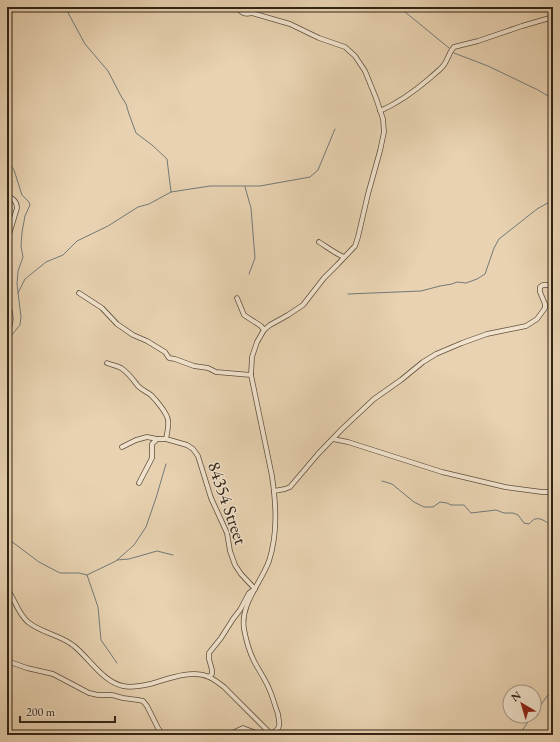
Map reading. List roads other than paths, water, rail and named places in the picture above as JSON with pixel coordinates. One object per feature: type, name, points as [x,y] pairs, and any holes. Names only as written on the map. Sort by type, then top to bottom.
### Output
[{"type":"street","points":[[237,7],[243,13],[252,13]]},
{"type":"street","points":[[244,7],[252,13],[290,24],[320,38],[345,47],[355,56],[365,71],[376,98],[384,132],[355,246],[324,278],[303,305],[264,330],[257,342],[252,357],[251,375],[274,491],[276,522],[269,561],[247,603],[244,617],[244,627],[249,650],[253,660],[270,689],[274,702],[279,722],[277,735]]},
{"type":"street","points":[[380,111],[387,108],[424,83],[442,68],[454,47],[478,41],[553,17]]},
{"type":"street","points":[[7,195],[16,202],[17,208],[8,238],[7,254]]},
{"type":"street","points":[[319,242],[344,258]]},
{"type":"street","points":[[274,491],[290,487],[342,429],[374,399],[401,380],[422,362],[436,354],[487,334],[511,330],[532,323],[545,308],[540,287],[543,285],[553,285]]},
{"type":"street","points":[[79,293],[102,308],[117,324],[133,335],[164,352],[169,358],[175,358],[194,366],[208,368],[216,372],[251,375]]},
{"type":"street","points":[[237,298],[244,315],[261,326],[264,330]]},
{"type":"street","points":[[7,303],[11,321],[7,331]]},
{"type":"street","points":[[107,363],[127,372],[161,407],[168,420],[166,439]]},
{"type":"street","name":"84354 Street","points":[[122,447],[147,437],[157,440],[166,439],[187,444],[191,447],[199,461],[211,498],[227,533],[230,551],[235,565],[255,589]]},
{"type":"street","points":[[333,439],[348,442],[442,472],[505,487],[553,492]]},
{"type":"street","points":[[139,483],[152,458],[152,444],[157,440]]},
{"type":"street","points":[[7,589],[21,613],[29,622],[75,646],[103,675],[115,683],[121,686],[136,687],[182,675],[209,677],[224,687],[270,734],[278,730]]},
{"type":"street","points":[[209,677],[212,674],[212,670],[209,653],[240,610],[248,593],[255,589]]},
{"type":"street","points":[[7,661],[27,668],[53,674],[89,693],[98,695],[112,695],[143,701],[163,735]]},
{"type":"street","points":[[228,735],[243,728],[261,735]]},
{"type":"waterway","points":[[399,7],[449,48]]},
{"type":"waterway","points":[[66,9],[85,44],[108,71],[126,104],[136,133],[167,159],[171,192]]},
{"type":"waterway","points":[[454,53],[488,66],[538,90],[553,99]]},
{"type":"waterway","points":[[18,293],[25,279],[46,262],[63,255],[77,241],[108,226],[138,207],[149,204],[171,192],[210,186],[260,186],[310,177],[318,170],[335,129]]},
{"type":"waterway","points":[[7,160],[14,170],[22,195],[30,205],[25,216],[22,232],[21,246],[23,257],[18,271],[17,284],[21,317],[20,325],[7,341]]},
{"type":"waterway","points":[[245,187],[251,208],[255,258],[249,274]]},
{"type":"waterway","points":[[348,294],[421,291],[457,282],[466,283],[477,279],[485,274],[494,248],[499,239],[537,209],[553,200]]},
{"type":"waterway","points":[[87,575],[116,561],[134,545],[146,527],[166,464]]},
{"type":"waterway","points":[[382,481],[392,484],[414,502],[424,507],[433,507],[440,502],[451,505],[464,505],[471,513],[496,510],[518,515],[524,523],[529,524],[535,519],[540,519],[545,521],[553,528]]},
{"type":"waterway","points":[[7,538],[39,562],[60,573],[79,573],[87,575],[98,607],[101,640],[117,663]]},
{"type":"waterway","points":[[117,560],[129,559],[157,551],[173,555]]},
{"type":"waterway","points":[[542,703],[553,688]]},
{"type":"waterway","points":[[519,735],[527,724]]}]
